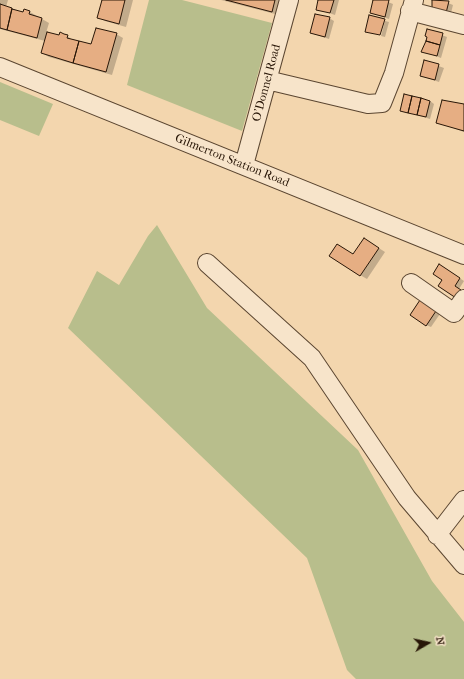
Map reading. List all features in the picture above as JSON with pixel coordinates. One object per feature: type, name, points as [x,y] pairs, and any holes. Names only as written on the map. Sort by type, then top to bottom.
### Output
[{"type":"street","name":"O'Donnel Road","points":[[244,165],[289,0]]},
{"type":"street","points":[[267,80],[368,104],[382,103],[394,73],[412,6],[464,25]]},
{"type":"street","name":"Gilmerton Station Road","points":[[0,67],[464,255]]},
{"type":"street","points":[[207,263],[312,358],[407,498],[464,565]]},
{"type":"street","points":[[411,283],[454,313],[464,299]]},
{"type":"street","points":[[437,535],[464,500]]},
{"type":"green space","points":[[149,0],[182,0],[272,23],[242,131],[127,85]]},
{"type":"green space","points":[[0,82],[53,104],[39,136],[0,120]]},
{"type":"green space","points":[[157,225],[207,308],[358,450],[432,581],[464,622],[464,679],[356,679],[347,670],[307,558],[68,328],[97,271],[119,285],[148,236]]},
{"type":"building","points":[[102,0],[125,0],[119,24],[97,18]]},
{"type":"building","points":[[226,0],[275,0],[272,12]]},
{"type":"building","points":[[318,0],[334,0],[330,13],[316,10]]},
{"type":"building","points":[[373,0],[389,0],[385,17],[370,13]]},
{"type":"building","points":[[432,0],[449,1],[446,13],[432,9]]},
{"type":"building","points":[[0,4],[12,8],[7,30],[0,28]]},
{"type":"building","points":[[12,9],[23,12],[24,9],[30,11],[29,14],[42,18],[37,38],[7,30]]},
{"type":"building","points":[[315,14],[330,17],[325,37],[310,33]]},
{"type":"building","points":[[369,15],[385,19],[380,35],[365,32]]},
{"type":"building","points":[[96,28],[117,33],[106,72],[73,63],[79,41],[91,44]]},
{"type":"building","points":[[427,29],[443,33],[440,45],[426,41],[427,37],[425,36]]},
{"type":"building","points":[[47,32],[59,35],[60,32],[68,35],[67,38],[79,41],[73,63],[41,53]]},
{"type":"building","points":[[426,41],[440,45],[437,56],[421,52]]},
{"type":"building","points":[[424,60],[439,64],[435,80],[420,76]]},
{"type":"building","points":[[404,94],[412,96],[408,113],[400,111]]},
{"type":"building","points":[[412,96],[421,98],[417,115],[408,113]]},
{"type":"building","points":[[421,98],[430,101],[426,117],[417,115]]},
{"type":"building","points":[[442,100],[464,104],[464,131],[436,123]]},
{"type":"building","points":[[364,238],[379,248],[360,276],[329,256],[337,244],[353,254]]},
{"type":"building","points":[[439,264],[460,278],[455,286],[461,290],[456,298],[438,286],[442,280],[433,274]]},
{"type":"building","points":[[422,297],[438,308],[426,326],[410,315]]}]
